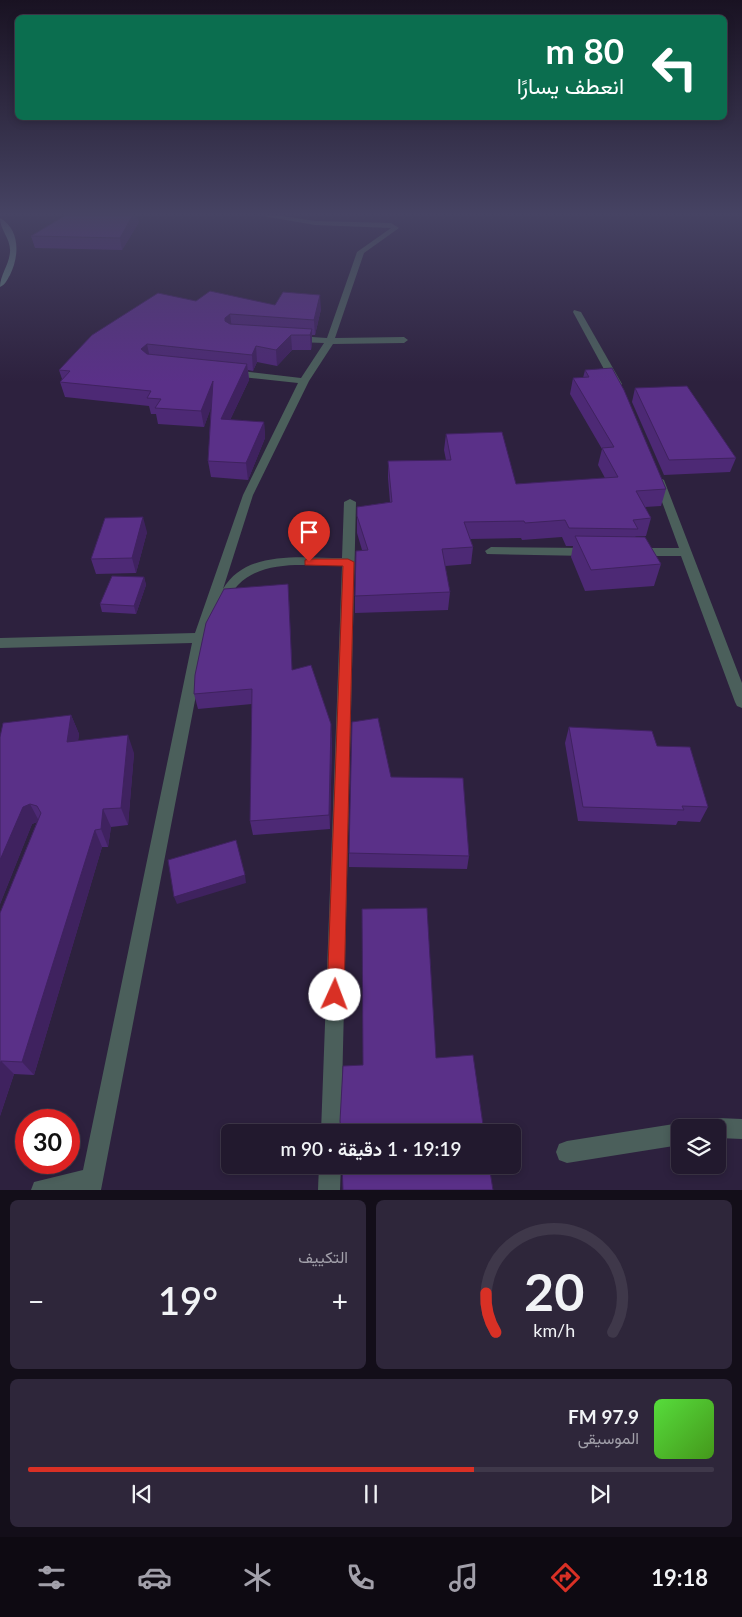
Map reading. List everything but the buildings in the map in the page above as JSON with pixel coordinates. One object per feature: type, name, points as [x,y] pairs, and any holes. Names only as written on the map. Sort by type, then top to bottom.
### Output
[{"type":"main road","points":[[0,285],[9,271]]},
{"type":"street","points":[[42,1190],[91,1184],[200,638],[248,495],[304,382],[330,341],[355,271]]},
{"type":"street","points":[[577,312],[604,356],[620,391]]},
{"type":"street","points":[[291,338],[330,341],[404,340]]},
{"type":"street","points":[[218,372],[304,382]]},
{"type":"street","points":[[654,470],[687,552],[742,702]]},
{"type":"street","points":[[331,1124],[350,502]]},
{"type":"street","points":[[491,551],[599,552]]},
{"type":"street","points":[[628,552],[687,552]]},
{"type":"street","points":[[200,638],[234,582],[251,570],[269,563],[348,562]]},
{"type":"street","points":[[0,643],[200,638]]},
{"type":"street","points":[[726,1128],[742,1129]]},
{"type":"street","points":[[567,1152],[671,1135]]},
{"type":"street","points":[[329,1190],[330,1174]]},
{"type":"route","points":[[309,562],[348,562],[335,995]]}]
